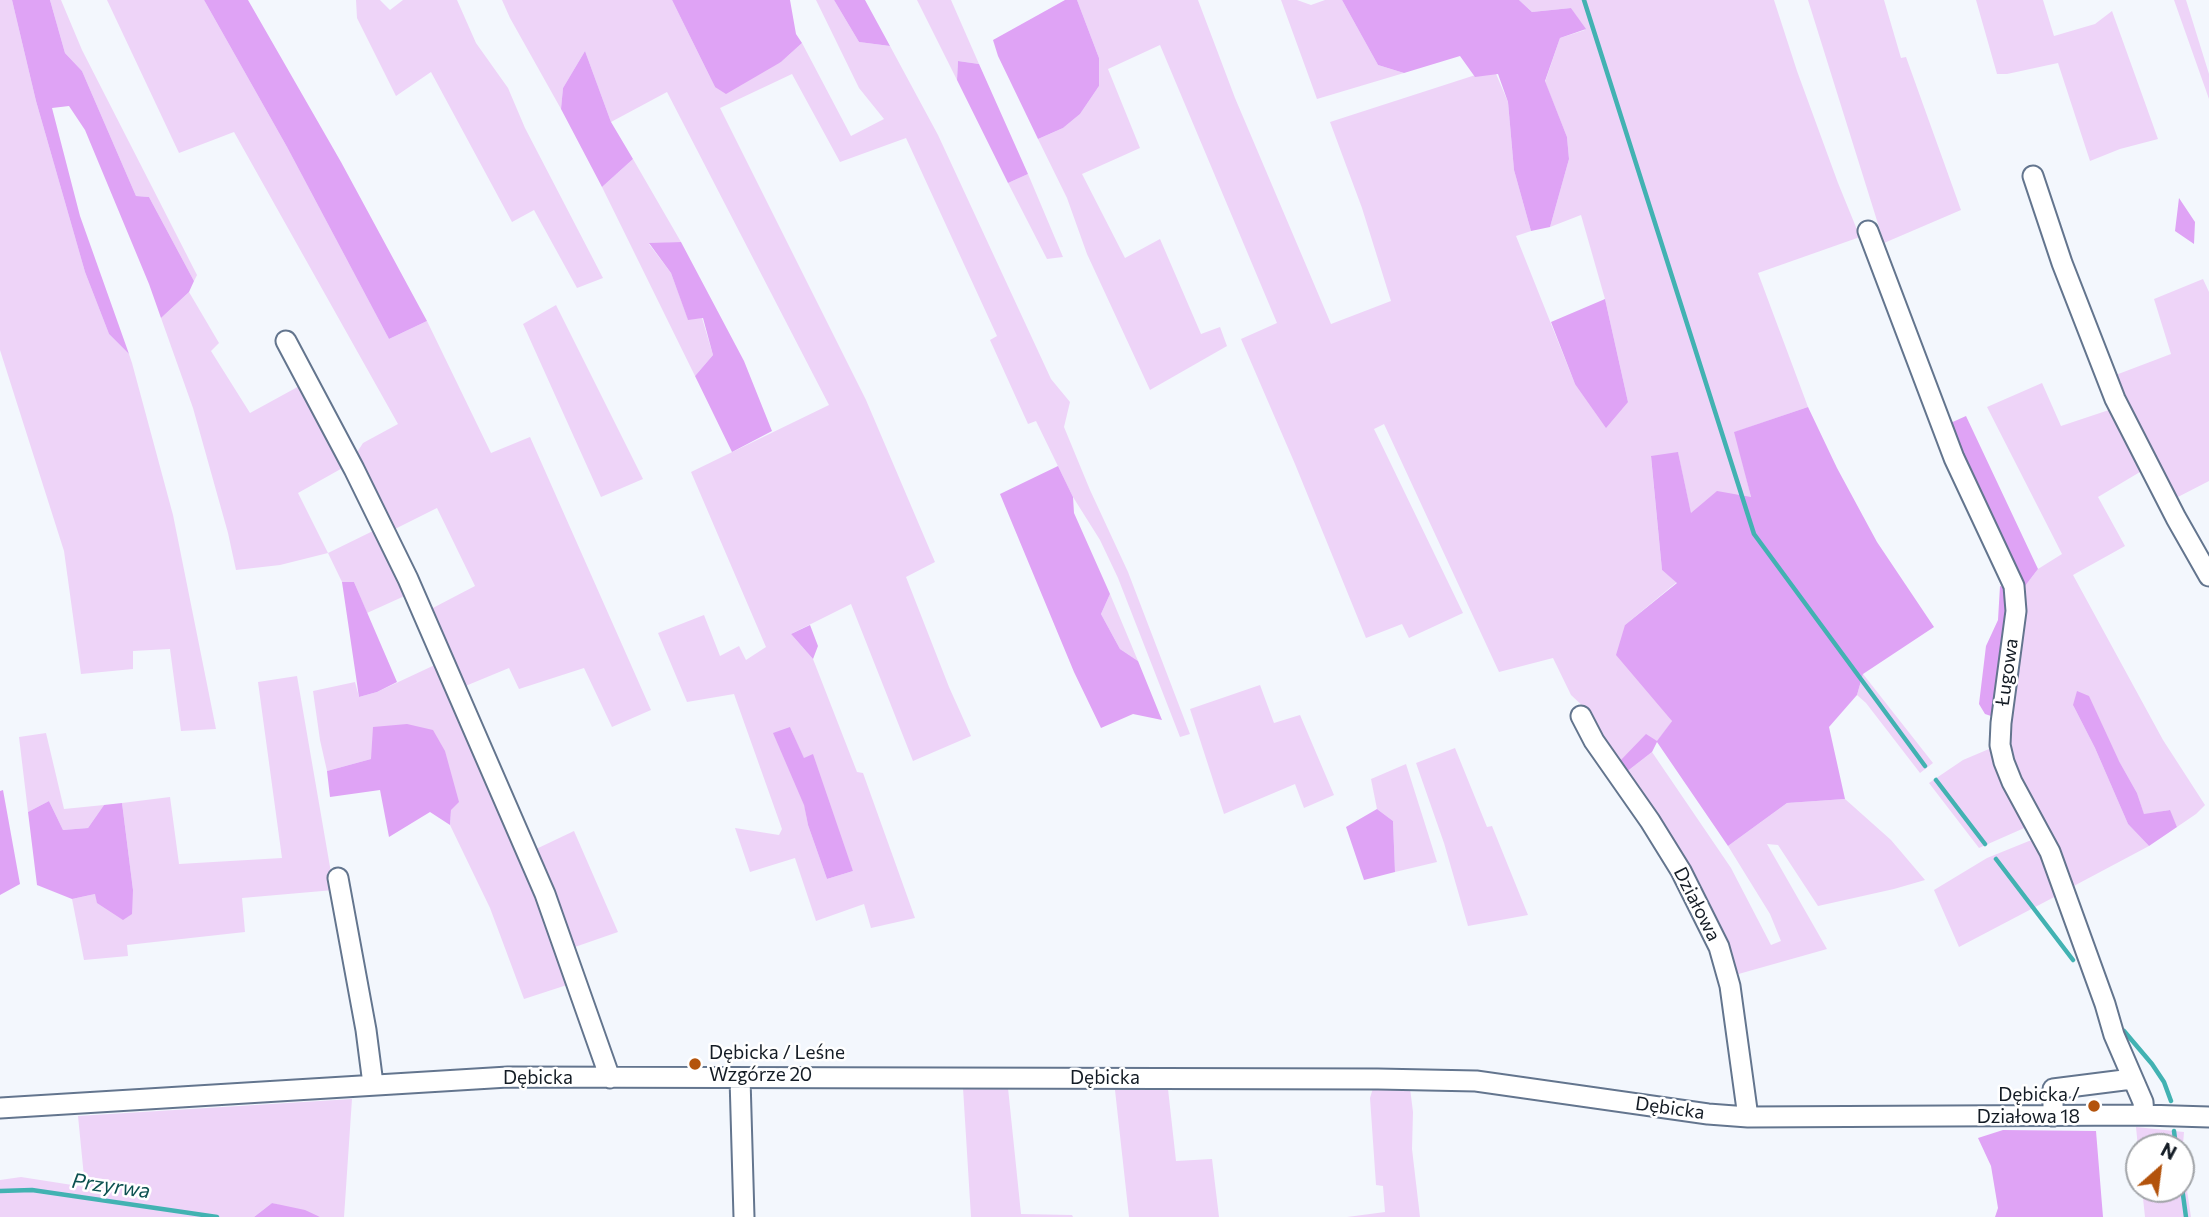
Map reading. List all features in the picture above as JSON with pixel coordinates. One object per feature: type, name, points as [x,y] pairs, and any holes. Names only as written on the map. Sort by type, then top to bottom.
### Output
[{"type":"street","points":[[2033,176],[2062,263],[2115,399],[2209,576]]},
{"type":"street","name":"Ługowa","points":[[1868,231],[1954,458],[2014,586],[2016,611],[2001,723],[2000,745],[2004,762],[2050,852],[2114,1035],[2143,1102],[2144,1115]]},
{"type":"street","points":[[286,341],[354,469],[418,603],[545,894],[610,1078]]},
{"type":"street","name":"Działowa","points":[[1581,716],[1594,741],[1681,871],[1719,947],[1730,986],[1748,1117]]},
{"type":"street","points":[[338,878],[366,1030],[373,1084]]},
{"type":"street","name":"Dębicka","points":[[0,1108],[495,1077],[1378,1079],[1465,1081],[1514,1086],[1708,1114],[1748,1117],[2209,1117]]},
{"type":"street","points":[[740,1078],[744,1217]]},
{"type":"street","points":[[2053,1116],[2053,1089],[2132,1079]]},
{"type":"shaded area","points":[[0,0],[12,0],[36,101],[85,272],[109,334],[129,354],[132,363],[173,515],[216,729],[181,731],[170,649],[133,651],[133,669],[81,674],[64,551],[0,350]]},
{"type":"shaded area","points":[[12,0],[50,0],[65,53],[82,71],[136,196],[149,197],[194,281],[189,292],[161,318],[85,130],[69,106],[52,108],[80,216],[129,354],[109,334],[85,272],[36,101]]},
{"type":"shaded area","points":[[50,0],[61,0],[82,50],[197,275],[194,281],[149,197],[136,196],[82,71],[65,53]]},
{"type":"shaded area","points":[[107,0],[204,0],[287,147],[389,339],[427,321],[491,453],[530,437],[651,710],[612,727],[584,668],[519,689],[509,668],[463,687],[429,610],[475,586],[437,508],[391,531],[354,457],[363,443],[398,424],[234,132],[179,153]]},
{"type":"shaded area","points":[[204,0],[248,0],[341,162],[427,321],[389,339],[287,147]]},
{"type":"shaded area","points":[[356,0],[380,0],[390,10],[403,0],[457,0],[476,43],[508,88],[525,128],[603,278],[577,288],[534,210],[512,222],[431,72],[396,96],[357,18]]},
{"type":"shaded area","points":[[502,0],[672,0],[715,87],[781,62],[802,43],[851,136],[884,119],[859,88],[816,0],[834,0],[859,42],[890,46],[938,135],[1051,379],[1070,402],[1064,427],[1128,572],[1190,734],[1180,737],[1118,578],[1100,540],[1073,497],[1036,421],[1028,424],[990,340],[997,336],[906,138],[840,162],[792,74],[720,108],[866,400],[935,562],[906,577],[971,736],[913,761],[851,604],[791,634],[813,659],[857,772],[863,773],[915,918],[871,928],[864,904],[816,921],[795,858],[750,872],[735,828],[779,835],[782,829],[734,694],[687,702],[658,633],[704,615],[720,656],[739,646],[746,660],[766,647],[691,472],[829,405],[667,92],[611,122],[585,51],[563,88],[561,109]],"holes":[[[790,727],[853,871],[827,879],[808,825]]]},
{"type":"shaded area","points":[[672,0],[790,0],[796,34],[802,43],[781,62],[726,94],[715,87]]},
{"type":"shaded area","points":[[834,0],[865,0],[890,46],[859,42]]},
{"type":"shaded area","points":[[917,0],[951,0],[979,64],[958,61],[957,80]]},
{"type":"shaded area","points":[[1065,0],[1077,0],[1099,58],[1099,86],[1080,114],[1063,128],[1038,139],[993,40]]},
{"type":"shaded area","points":[[1077,0],[1198,0],[1235,98],[1331,324],[1391,301],[1362,208],[1330,122],[1494,69],[1508,102],[1514,170],[1531,231],[1516,236],[1575,384],[1628,402],[1605,299],[1581,215],[1550,227],[1569,159],[1567,137],[1545,82],[1560,38],[1585,30],[1571,8],[1532,12],[1519,0],[1774,0],[1797,71],[1860,237],[1758,273],[1808,407],[1735,432],[1751,497],[1691,514],[1678,453],[1651,457],[1662,570],[1677,582],[1625,625],[1672,721],[1657,742],[1619,762],[1598,737],[1586,709],[1571,695],[1553,658],[1499,672],[1384,424],[1374,429],[1463,613],[1409,638],[1402,624],[1366,638],[1241,339],[1277,323],[1160,45],[1108,69],[1140,148],[1082,174],[1125,258],[1160,239],[1201,334],[1220,327],[1227,346],[1150,390],[1087,254],[1067,198],[1038,139],[1063,128],[1080,114],[1099,86],[1099,58]]},
{"type":"shaded area","points":[[1281,0],[1297,0],[1311,5],[1325,0],[1342,0],[1378,65],[1404,73],[1317,99]]},
{"type":"shaded area","points":[[1342,0],[1519,0],[1532,12],[1571,8],[1586,29],[1560,38],[1545,81],[1567,137],[1569,159],[1550,227],[1531,231],[1514,170],[1508,102],[1498,74],[1475,77],[1460,56],[1404,73],[1378,65]]},
{"type":"shaded area","points":[[1808,0],[1884,0],[1901,58],[1906,57],[1961,210],[1884,243]]},
{"type":"shaded area","points":[[1976,0],[2043,0],[2054,36],[2095,24],[2112,11],[2158,139],[2120,149],[2090,161],[2058,63],[1997,74]]},
{"type":"shaded area","points":[[2174,0],[2186,0],[2209,74],[2209,99]]},
{"type":"shaded area","points":[[585,51],[611,122],[633,159],[602,187],[561,109],[563,88]]},
{"type":"shaded area","points":[[958,61],[979,64],[1028,174],[1008,183],[957,80]]},
{"type":"shaded area","points":[[633,159],[681,242],[649,244],[671,273],[688,319],[702,318],[713,355],[695,376],[602,187]]},
{"type":"shaded area","points":[[1028,174],[1063,257],[1047,259],[1008,183]]},
{"type":"shaded area","points":[[2179,198],[2195,222],[2194,244],[2175,231]]},
{"type":"shaded area","points":[[681,242],[744,361],[772,431],[732,452],[695,376],[713,355],[703,318],[688,320],[671,273],[649,243]]},
{"type":"shaded area","points":[[2203,279],[2209,292],[2209,481],[2174,499],[2113,376],[2171,354],[2154,299]]},
{"type":"shaded area","points":[[189,292],[219,343],[211,351],[250,413],[303,384],[346,466],[298,493],[328,553],[280,565],[236,570],[193,408],[161,318]]},
{"type":"shaded area","points":[[1605,299],[1628,402],[1606,428],[1575,384],[1551,322]]},
{"type":"shaded area","points":[[556,305],[643,479],[601,497],[523,324]]},
{"type":"shaded area","points":[[2042,383],[2061,426],[2112,409],[2131,454],[2145,469],[2098,497],[2125,546],[2073,575],[2163,740],[2205,805],[2177,827],[2169,810],[2144,815],[2137,793],[2119,761],[2073,705],[2128,824],[2149,846],[2070,888],[2007,751],[2006,714],[2023,630],[2025,586],[2038,569],[2062,554],[1987,407]]},
{"type":"shaded area","points":[[1808,407],[1877,542],[1934,627],[1863,674],[1857,695],[1829,727],[1845,799],[1787,803],[1728,846],[1657,742],[1652,752],[1625,773],[1619,762],[1646,734],[1657,741],[1672,721],[1616,655],[1625,625],[1677,583],[1662,570],[1651,456],[1678,452],[1691,513],[1717,491],[1751,497],[1734,432]]},
{"type":"shaded area","points":[[1966,416],[2038,569],[2025,586],[1984,511],[1946,425]]},
{"type":"shaded area","points":[[1058,466],[1073,497],[1074,513],[1110,594],[1101,614],[1120,649],[1138,661],[1162,720],[1133,714],[1101,728],[1074,672],[1000,494]]},
{"type":"shaded area","points":[[377,529],[409,594],[367,613],[354,582],[342,582],[328,553]]},
{"type":"shaded area","points":[[342,582],[354,582],[397,682],[359,697]]},
{"type":"shaded area","points":[[2000,586],[2010,589],[1994,717],[1985,714],[1979,704],[1986,646],[1998,620]]},
{"type":"shaded area","points":[[1110,594],[1138,661],[1120,649],[1101,614]]},
{"type":"shaded area","points":[[810,625],[818,646],[813,659],[791,634]]},
{"type":"shaded area","points":[[439,663],[536,886],[570,984],[524,999],[490,908],[450,825],[451,810],[371,759],[327,771],[313,691],[355,682],[359,697],[377,692]]},
{"type":"shaded area","points":[[1863,674],[1933,763],[1920,773],[1857,695]]},
{"type":"shaded area","points":[[297,676],[334,890],[242,898],[245,932],[127,945],[128,956],[84,960],[72,899],[133,890],[122,803],[170,797],[179,864],[282,858],[258,682]]},
{"type":"shaded area","points":[[1260,685],[1274,723],[1300,715],[1334,795],[1304,808],[1295,784],[1224,814],[1190,709]]},
{"type":"shaded area","points":[[2077,691],[2089,696],[2137,793],[2144,814],[2170,810],[2177,827],[2149,846],[2128,824],[2073,705]]},
{"type":"shaded area","points":[[407,724],[433,730],[445,751],[459,802],[451,810],[450,825],[430,812],[389,837],[380,790],[330,797],[327,771],[371,759],[373,727]]},
{"type":"shaded area","points":[[790,727],[804,758],[813,754],[853,871],[827,879],[808,825],[804,805],[773,733]]},
{"type":"shaded area","points":[[46,733],[64,809],[104,805],[88,828],[63,830],[49,801],[28,812],[19,737]]},
{"type":"shaded area","points":[[1455,748],[1487,827],[1492,826],[1528,915],[1468,926],[1444,843],[1416,763]]},
{"type":"shaded area","points":[[1989,749],[1994,750],[2031,825],[1979,848],[1929,783],[1963,760]]},
{"type":"shaded area","points":[[1652,752],[1731,868],[1771,945],[1781,941],[1770,914],[1728,846],[1787,803],[1845,799],[1891,840],[1925,880],[1818,906],[1778,845],[1767,844],[1827,949],[1735,975],[1625,773]]},
{"type":"shaded area","points":[[1406,764],[1437,862],[1395,872],[1393,821],[1377,809],[1371,779]]},
{"type":"shaded area","points":[[3,790],[20,884],[0,895],[0,791]]},
{"type":"shaded area","points":[[49,801],[63,830],[88,828],[104,805],[122,803],[133,890],[132,914],[123,920],[97,903],[95,894],[72,899],[37,885],[28,812]]},
{"type":"shaded area","points":[[1377,809],[1393,821],[1395,872],[1364,880],[1346,827]]},
{"type":"shaded area","points":[[574,831],[618,932],[572,948],[534,850]]},
{"type":"shaded area","points":[[2029,841],[2039,841],[2060,894],[1959,947],[1934,890],[1987,858]]},
{"type":"shaded area","points":[[963,1088],[1008,1088],[1021,1214],[1073,1217],[971,1217]]},
{"type":"shaded area","points":[[1373,1088],[1410,1088],[1413,1112],[1412,1149],[1420,1217],[1347,1217],[1385,1212],[1383,1186],[1376,1185],[1370,1098]]},
{"type":"shaded area","points":[[1168,1089],[1176,1161],[1212,1159],[1219,1217],[1129,1217],[1115,1090]]},
{"type":"shaded area","points":[[352,1099],[344,1217],[320,1217],[272,1203],[254,1217],[0,1217],[0,1180],[21,1177],[85,1187],[78,1116]]},
{"type":"shaded area","points":[[2136,1127],[2184,1132],[2184,1133],[2137,1133]]},
{"type":"shaded area","points":[[2003,1130],[2096,1131],[2103,1217],[1995,1217],[1998,1208],[1991,1166],[1978,1138]]},
{"type":"shaded area","points":[[272,1203],[305,1210],[320,1217],[254,1217]]},
{"type":"shaded area","points":[[2144,1203],[2189,1203],[2191,1217],[2145,1217]]},
{"type":"waterway","points":[[1584,0],[1754,534],[1925,766]]},
{"type":"waterway","points":[[1936,780],[1985,844]]},
{"type":"waterway","points":[[1996,859],[2073,960]]},
{"type":"waterway","points":[[2124,1031],[2152,1064],[2164,1082],[2171,1101]]},
{"type":"waterway","name":"Przyrwa","points":[[0,1191],[32,1190],[217,1217]]},
{"type":"waterway","points":[[2184,1203],[2186,1217]]},
{"type":"place","name":"Dębicka / Leśne Wzgórze 20","points":[[695,1064]]},
{"type":"place","name":"Dębicka / Działowa 18","points":[[2094,1106]]}]
